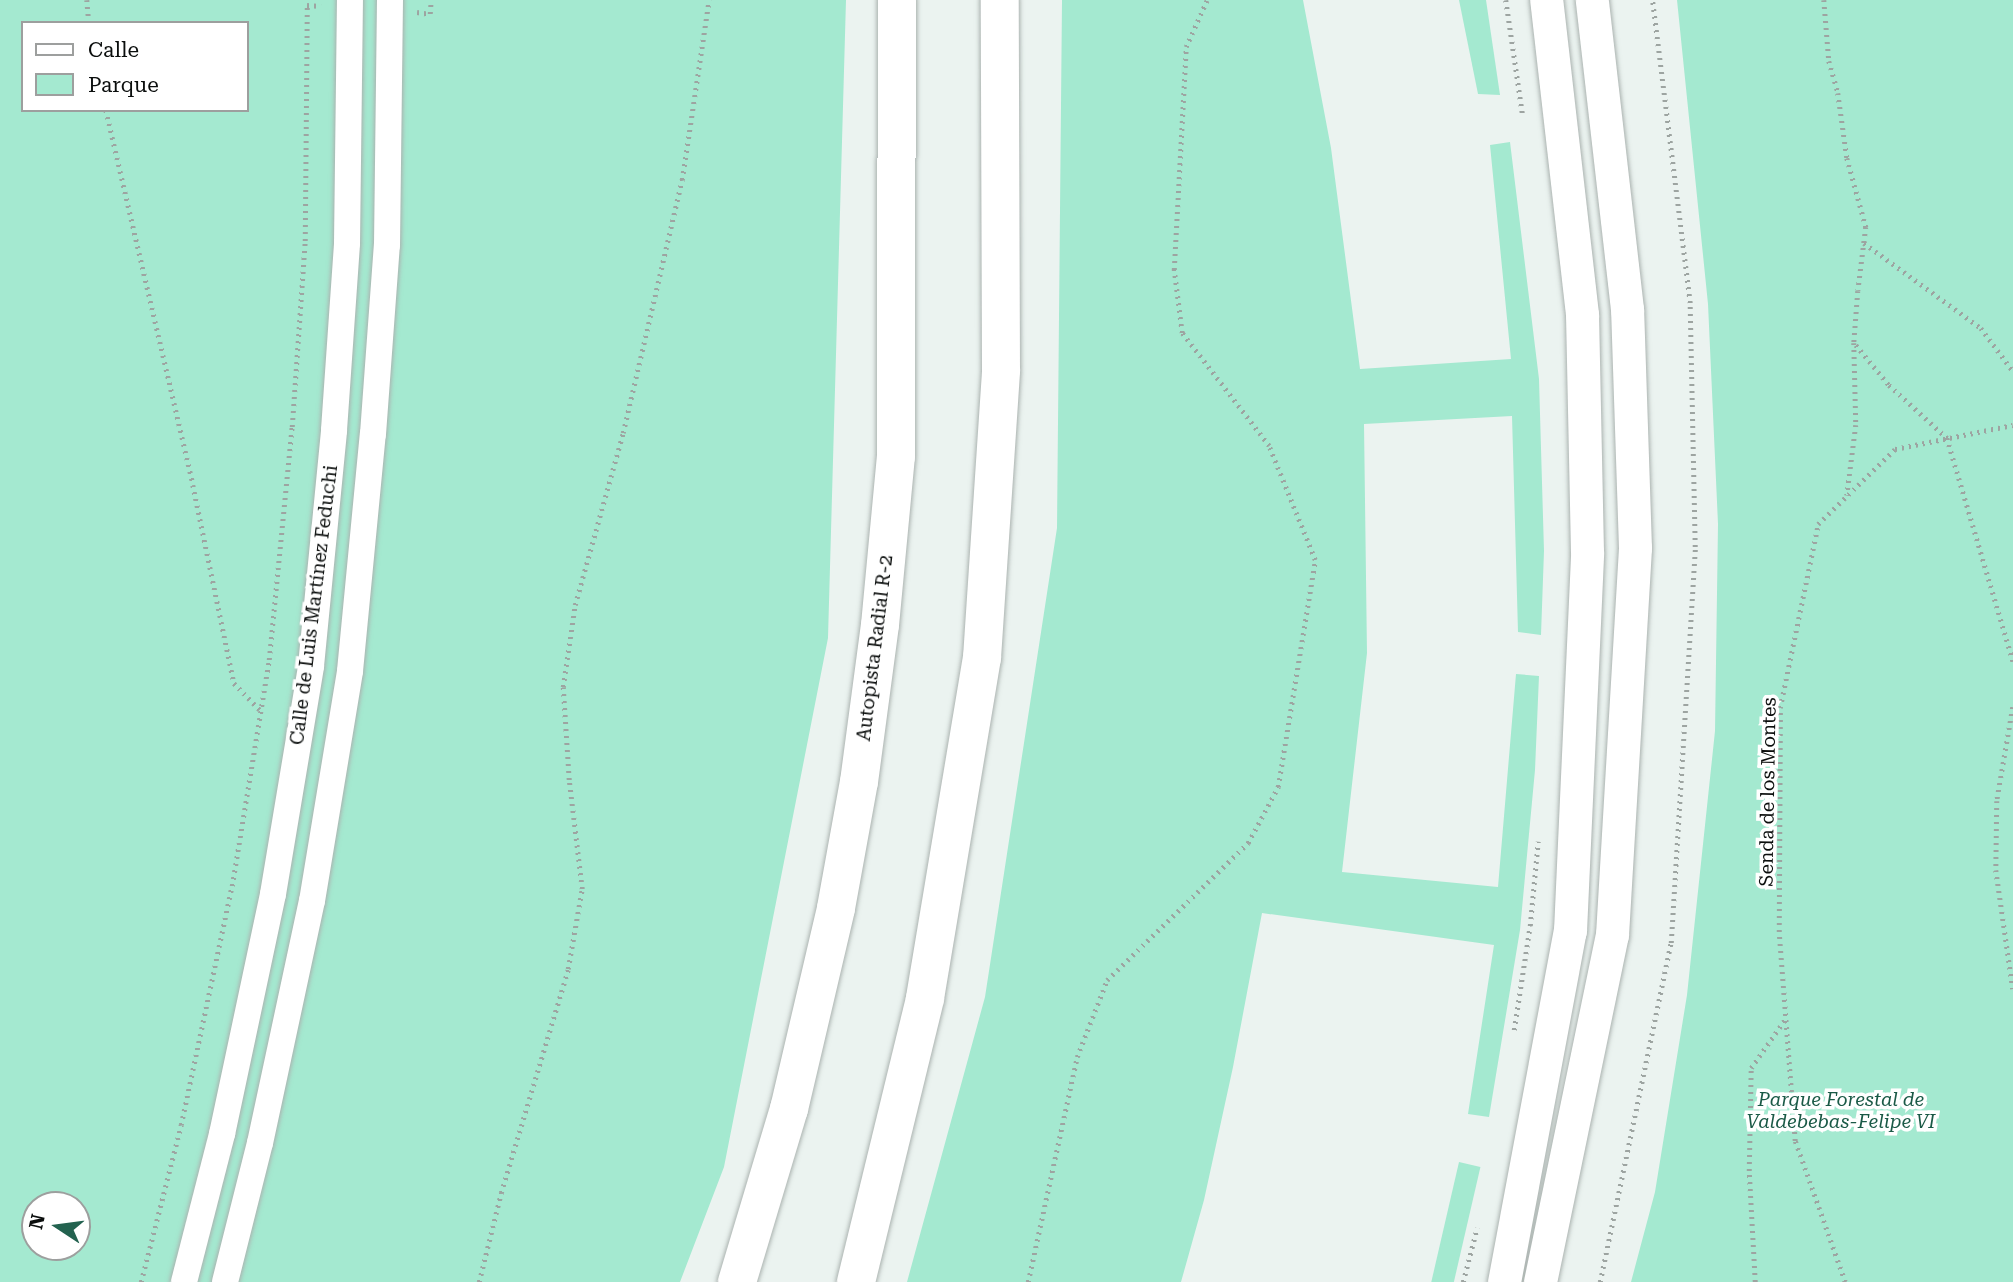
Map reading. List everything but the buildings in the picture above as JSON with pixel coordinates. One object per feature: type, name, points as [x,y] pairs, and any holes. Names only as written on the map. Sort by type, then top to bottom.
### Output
[{"type":"highway","name":"Autopista Radial R-2","points":[[737,1282],[789,1109],[836,908],[859,782],[880,625],[896,457],[897,0]]},
{"type":"highway","points":[[856,1282],[925,998],[982,658],[1001,370],[1000,0]]},
{"type":"street","name":"Calle de Luis Martínez Feduchi","points":[[225,1282],[260,1143],[312,901],[350,671],[373,434],[387,245],[390,0]]},
{"type":"street","points":[[1504,1282],[1570,931],[1587,552],[1582,314],[1546,0]]},
{"type":"street","points":[[1540,1282],[1612,935],[1635,548],[1627,309],[1592,0]]},
{"type":"street","name":"Calle de Luis Martínez Feduchi","points":[[184,1282],[222,1134],[273,894],[311,666],[334,430],[347,243],[334,2]]},
{"type":"path","points":[[87,0],[89,21]]},
{"type":"path","points":[[430,14],[431,0]]},
{"type":"path","points":[[479,1282],[501,1193],[571,956],[582,889],[569,780],[563,687],[575,606],[624,433],[682,180],[709,0]]},
{"type":"path","points":[[1028,1282],[1077,1057],[1107,980],[1248,843],[1278,787],[1315,560],[1269,446],[1182,333],[1174,270],[1186,47],[1207,0]]},
{"type":"path","points":[[1506,0],[1523,119]]},
{"type":"path","points":[[1600,1282],[1671,943],[1695,547],[1690,303],[1652,0]]},
{"type":"path","points":[[1824,0],[1829,61],[1838,93],[1847,158],[1866,227],[1854,343],[1856,425],[1847,496]]},
{"type":"path","points":[[141,1282],[181,1125],[232,886],[269,660],[292,427],[306,241],[307,5],[334,2]]},
{"type":"path","points":[[106,112],[193,485],[234,683],[261,711]]},
{"type":"path","points":[[1864,243],[1981,328],[2013,371]]},
{"type":"path","points":[[1854,343],[1889,385],[1947,438],[2013,661]]},
{"type":"path","name":"Senda de los Montes","points":[[1845,1282],[1795,1141],[1779,932],[1780,708],[1818,524],[1895,449],[2013,425]]},
{"type":"path","points":[[2013,707],[1997,801],[1996,829],[1996,870],[2013,989]]},
{"type":"path","points":[[1513,1037],[1531,926],[1539,832]]},
{"type":"path","points":[[1755,1282],[1749,1171],[1751,1068],[1786,1018]]},
{"type":"path","points":[[1463,1282],[1478,1225]]},
{"type":"green space","points":[[0,0],[846,0],[828,638],[724,1167],[680,1282],[0,1282]]},
{"type":"green space","points":[[1062,0],[1303,0],[1331,148],[1360,369],[1511,359],[1490,145],[1510,142],[1539,379],[1544,551],[1541,635],[1518,632],[1512,416],[1364,424],[1367,653],[1342,872],[1498,887],[1516,674],[1539,676],[1535,770],[1520,930],[1489,1117],[1468,1114],[1494,945],[1262,913],[1204,1200],[1181,1282],[907,1282],[985,997],[1057,528]]},
{"type":"green space","points":[[1459,0],[1486,0],[1500,95],[1478,94]]},
{"type":"green space","name":"Parque Forestal de Valdebebas-Felipe VI","points":[[1677,0],[2013,0],[2013,1282],[1631,1282],[1655,1192],[1687,995],[1715,731],[1718,524],[1708,304]]},
{"type":"green space","points":[[1459,1162],[1480,1167],[1454,1282],[1431,1282]]}]
